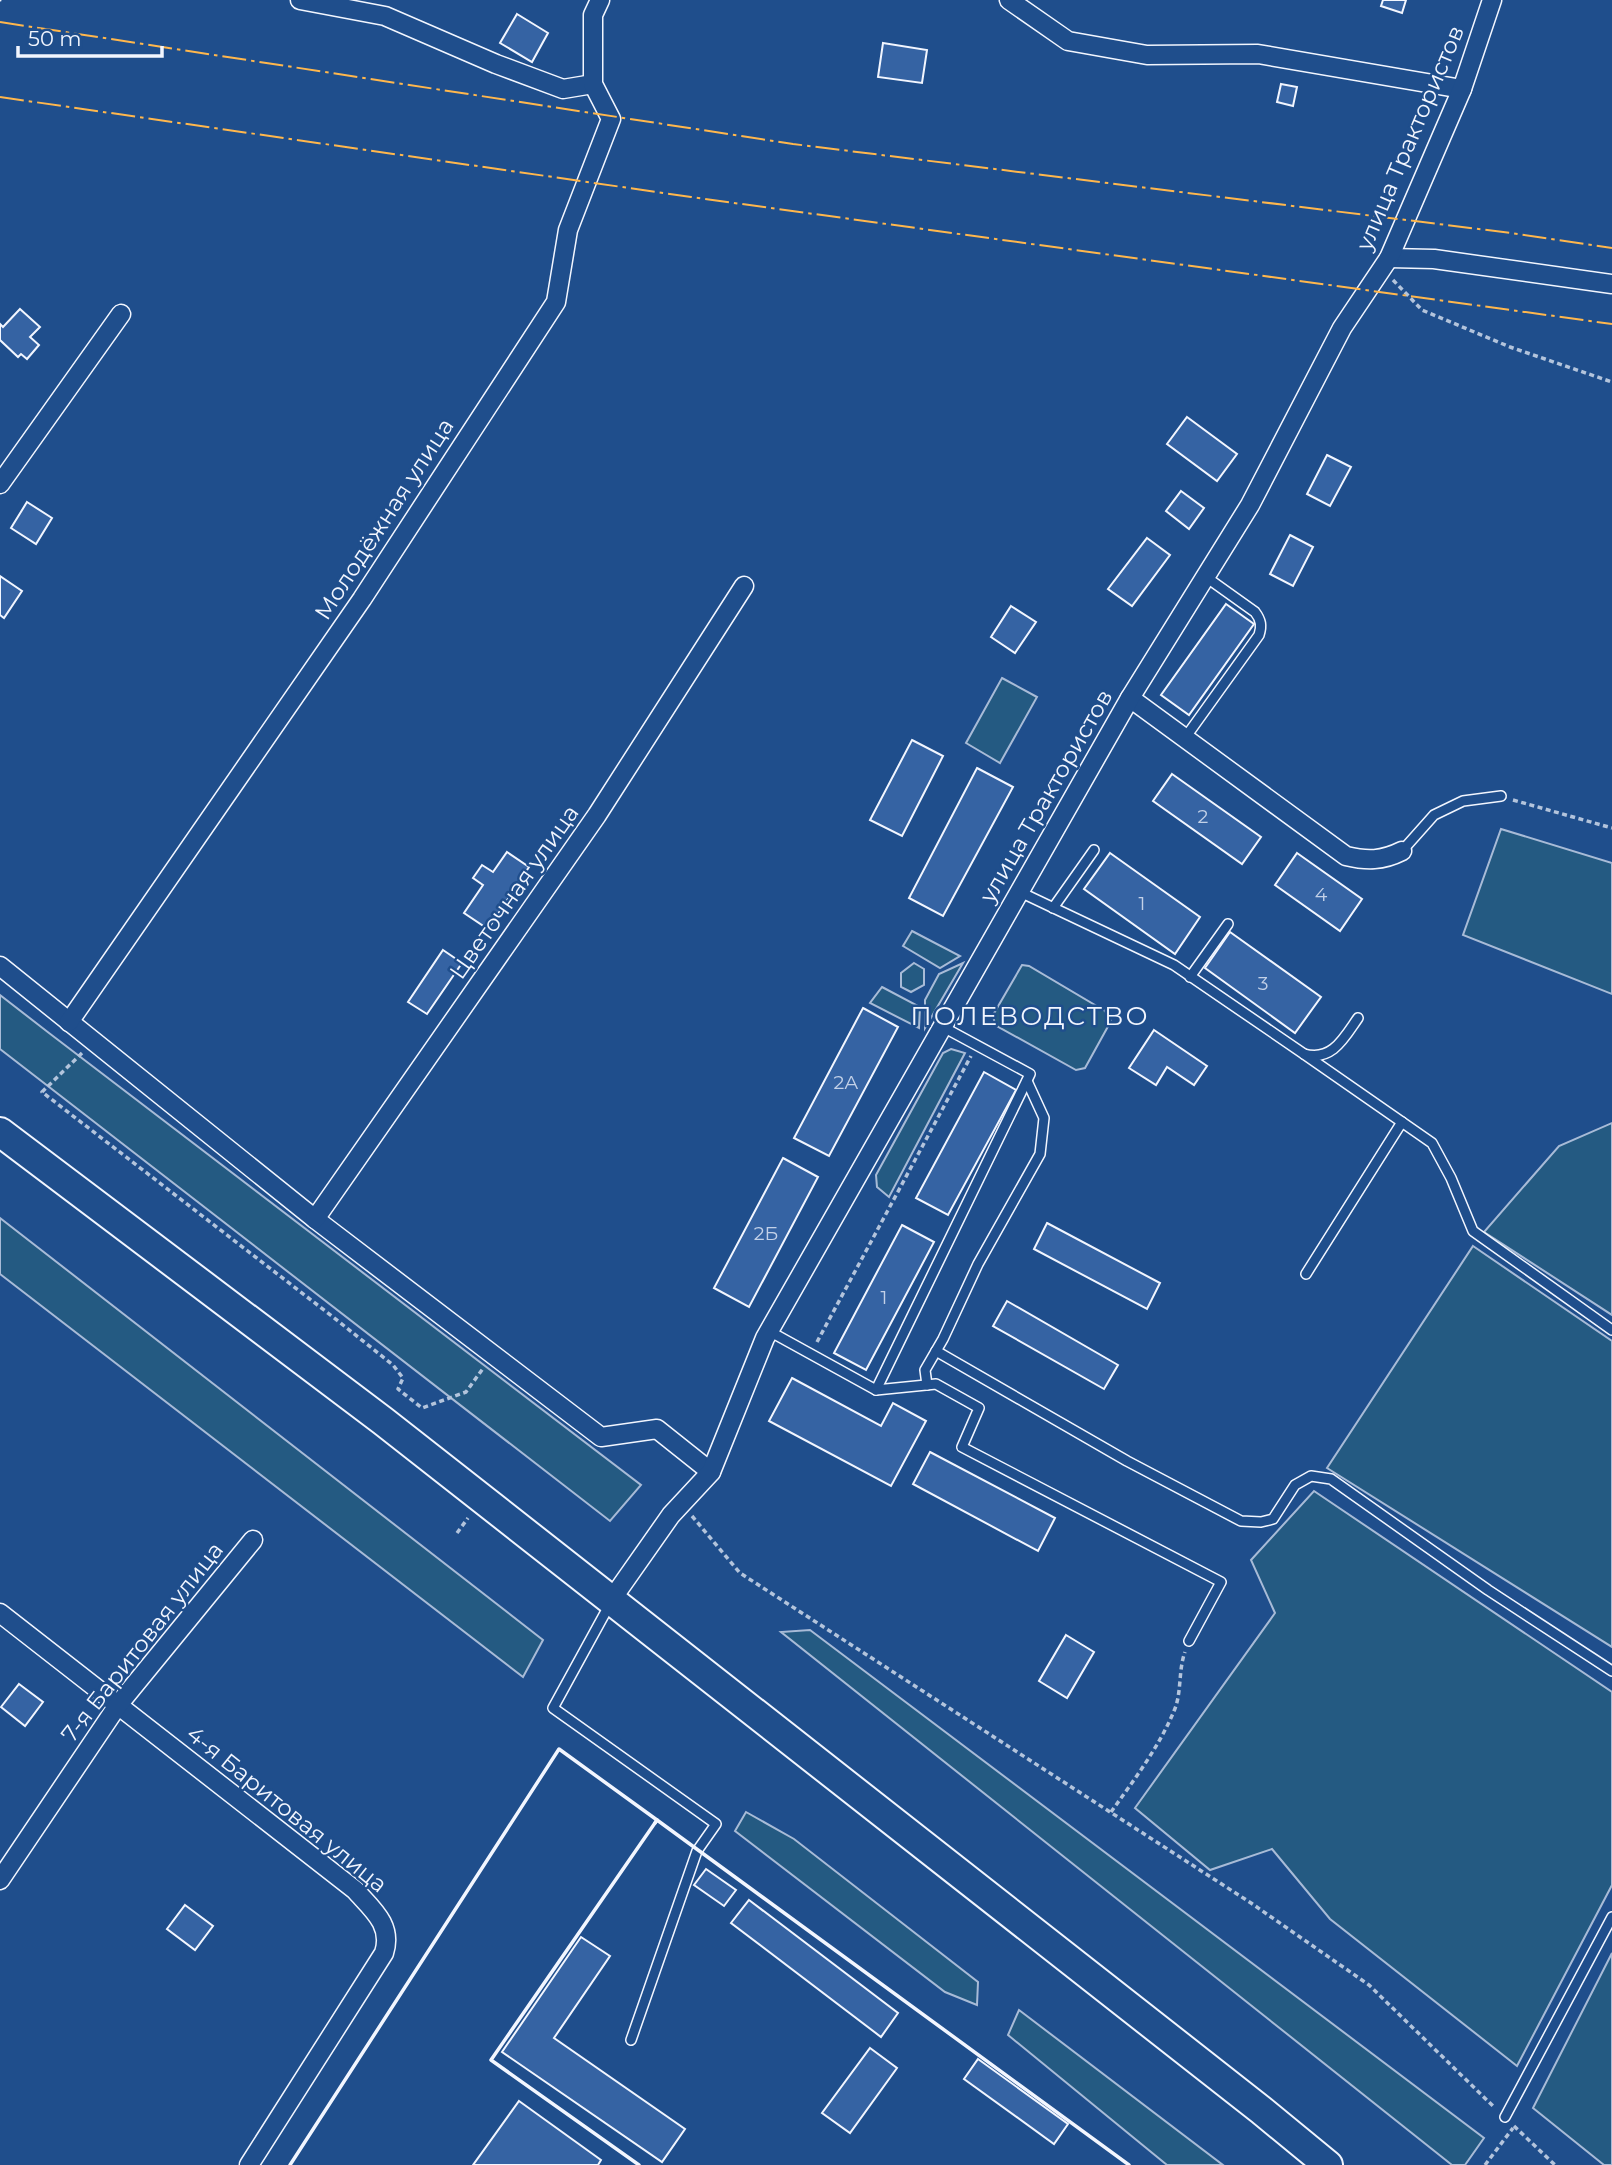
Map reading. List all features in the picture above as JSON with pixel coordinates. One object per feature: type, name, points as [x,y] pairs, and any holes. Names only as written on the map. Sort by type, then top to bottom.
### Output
[{"type":"main road","points":[[0,1132],[383,1421],[1328,2165]]},
{"type":"main road","points":[[1286,2130],[1334,2165]]},
{"type":"street","points":[[300,0],[385,16],[496,64],[563,89],[593,84]]},
{"type":"street","name":"Молодёжная улица","points":[[69,1022],[362,599],[556,302],[568,230],[611,119],[593,84],[593,15],[600,0]]},
{"type":"street","points":[[1009,0],[1068,41],[1147,55],[1258,54],[1462,89]]},
{"type":"street","name":"улица Трактористов","points":[[612,1600],[671,1515],[711,1472],[769,1331],[1130,698],[1250,505],[1342,328],[1386,263],[1462,89],[1493,0]]},
{"type":"street","points":[[1386,263],[1434,259],[1612,284]]},
{"type":"street","points":[[0,484],[121,314]]},
{"type":"street","name":"Цветочная улица","points":[[315,1219],[589,826],[744,586]]},
{"type":"street","points":[[1130,698],[1346,856],[1376,860],[1402,851]]},
{"type":"street","points":[[0,966],[315,1219],[601,1437],[657,1429],[711,1472]]},
{"type":"street","name":"7-я Баритовая улица","points":[[0,1880],[118,1705],[253,1539]]},
{"type":"street","name":"4-я Баритовая улица","points":[[0,1613],[355,1890],[386,1927],[384,1953],[249,2165]]},
{"type":"lane","points":[[1185,738],[1259,635],[1261,624],[1255,612],[1206,578]]},
{"type":"lane","points":[[1402,851],[1434,815],[1463,801],[1500,796]]},
{"type":"lane","points":[[1054,908],[1094,850]]},
{"type":"lane","points":[[1020,892],[1171,963],[1432,1143],[1451,1178],[1473,1231],[1612,1330]]},
{"type":"lane","points":[[1190,977],[1228,924]]},
{"type":"lane","points":[[1304,1055],[1328,1054],[1338,1046],[1358,1018]]},
{"type":"lane","points":[[876,1390],[1030,1073],[943,1027]]},
{"type":"lane","points":[[927,1385],[925,1370],[978,1264],[1040,1154],[1044,1118],[1027,1081]]},
{"type":"lane","points":[[1306,1274],[1402,1122]]},
{"type":"lane","points":[[769,1331],[876,1390],[936,1384],[979,1408],[962,1447],[1221,1582],[1189,1641]]},
{"type":"lane","points":[[936,1351],[1127,1461],[1241,1521],[1261,1522],[1273,1519],[1295,1485],[1311,1476],[1331,1479],[1488,1590],[1612,1671]]},
{"type":"lane","points":[[612,1600],[553,1708],[716,1824],[696,1851],[631,2040]]},
{"type":"lane","points":[[1505,2118],[1612,1917]]},
{"type":"path","points":[[1386,263],[1422,310],[1510,347],[1612,382]]},
{"type":"path","points":[[1500,796],[1612,828]]},
{"type":"path","points":[[94,1042],[42,1092],[393,1366],[403,1378],[398,1389],[410,1399],[422,1408],[466,1392],[493,1354]]},
{"type":"path","points":[[810,1354],[978,1045]]},
{"type":"path","points":[[671,1515],[694,1516],[740,1573],[1251,1903],[1370,1985],[1555,2165]]},
{"type":"path","points":[[1111,1812],[1139,1773],[1176,1709],[1181,1664],[1189,1641]]},
{"type":"path","points":[[1485,2165],[1514,2127]]},
{"type":"shaded area","points":[[1002,678],[1037,697],[1000,763],[966,743]]},
{"type":"shaded area","points":[[1501,829],[1612,863],[1612,994],[1463,935]]},
{"type":"shaded area","points":[[912,931],[960,956],[940,968],[903,946]]},
{"type":"shaded area","points":[[914,963],[924,969],[924,985],[911,992],[901,987],[901,973]]},
{"type":"shaded area","points":[[963,963],[925,1028],[925,1000],[939,974]]},
{"type":"shaded area","points":[[1022,965],[1029,966],[1105,1011],[1111,1021],[1085,1068],[1076,1070],[995,1025],[993,1015]]},
{"type":"shaded area","points":[[882,987],[920,1007],[919,1028],[870,1003]]},
{"type":"shaded area","points":[[0,995],[641,1485],[610,1521],[0,1049]]},
{"type":"shaded area","points":[[951,1049],[965,1053],[889,1197],[877,1187],[876,1175],[943,1053]]},
{"type":"shaded area","points":[[1612,1123],[1612,1315],[1484,1232],[1559,1146]]},
{"type":"shaded area","points":[[0,1218],[543,1640],[523,1677],[0,1274]]},
{"type":"shaded area","points":[[1473,1246],[1612,1341],[1612,1647],[1327,1468]]},
{"type":"shaded area","points":[[1314,1491],[1612,1692],[1612,1885],[1517,2066],[1330,1919],[1272,1849],[1210,1870],[1135,1808],[1275,1613],[1251,1560]]},
{"type":"shaded area","points":[[810,1630],[1484,2138],[1465,2165],[1452,2165],[781,1632]]},
{"type":"shaded area","points":[[746,1812],[794,1839],[978,1982],[977,2005],[945,1992],[735,1831]]},
{"type":"shaded area","points":[[1612,1953],[1612,2165],[1604,2165],[1533,2108]]},
{"type":"shaded area","points":[[1019,2010],[1223,2165],[1167,2165],[1008,2035]]},
{"type":"building","points":[[1383,0],[1406,0],[1402,13],[1381,6]]},
{"type":"building","points":[[517,14],[548,33],[532,62],[500,43]]},
{"type":"building","points":[[883,43],[927,50],[922,83],[878,77]]},
{"type":"building","points":[[1281,84],[1297,87],[1293,106],[1277,102]]},
{"type":"building","points":[[20,309],[40,327],[30,337],[39,345],[27,359],[21,354],[18,357],[0,340],[0,324],[3,327]]},
{"type":"building","points":[[1187,417],[1237,454],[1217,481],[1167,444]]},
{"type":"building","points":[[1327,455],[1351,467],[1330,506],[1307,494]]},
{"type":"building","points":[[1181,491],[1204,508],[1189,529],[1166,511]]},
{"type":"building","points":[[27,502],[52,518],[36,544],[11,528]]},
{"type":"building","points":[[1290,535],[1313,547],[1293,586],[1270,574]]},
{"type":"building","points":[[1147,538],[1170,555],[1132,606],[1108,589]]},
{"type":"building","points":[[0,576],[22,591],[4,618],[0,615]]},
{"type":"building","points":[[1226,604],[1254,624],[1189,715],[1161,695]]},
{"type":"building","points":[[1011,606],[1036,622],[1015,653],[991,637]]},
{"type":"building","points":[[912,740],[943,756],[902,836],[870,820]]},
{"type":"building","points":[[977,768],[1013,787],[943,916],[909,898]]},
{"type":"building","points":[[1172,774],[1261,837],[1242,864],[1153,801]]},
{"type":"building","points":[[507,852],[529,867],[488,929],[464,913],[483,885],[473,878],[482,865],[493,872]]},
{"type":"building","points":[[1110,853],[1200,917],[1175,954],[1084,889]]},
{"type":"building","points":[[1297,853],[1362,899],[1340,931],[1275,885]]},
{"type":"building","points":[[1230,932],[1321,997],[1295,1033],[1205,968]]},
{"type":"building","points":[[443,950],[462,963],[427,1014],[408,1002]]},
{"type":"building","points":[[863,1008],[898,1027],[829,1156],[794,1138]]},
{"type":"building","points":[[1154,1030],[1207,1066],[1194,1085],[1167,1067],[1156,1085],[1129,1068]]},
{"type":"building","points":[[984,1072],[1016,1090],[948,1215],[916,1198]]},
{"type":"building","points":[[783,1158],[818,1177],[749,1307],[714,1288]]},
{"type":"building","points":[[1047,1223],[1160,1283],[1147,1309],[1034,1249]]},
{"type":"building","points":[[902,1225],[934,1242],[866,1370],[834,1353]]},
{"type":"building","points":[[1007,1301],[1118,1365],[1104,1389],[993,1326]]},
{"type":"building","points":[[792,1378],[881,1426],[893,1403],[926,1421],[891,1486],[769,1421]]},
{"type":"building","points":[[930,1452],[1055,1518],[1038,1551],[913,1484]]},
{"type":"building","points":[[1066,1635],[1094,1652],[1067,1698],[1039,1681]]},
{"type":"building","points":[[19,1684],[43,1702],[25,1726],[1,1707]]},
{"type":"building","points":[[706,1869],[736,1890],[724,1906],[694,1885]]},
{"type":"building","points":[[749,1900],[898,2013],[881,2037],[731,1923]]},
{"type":"building","points":[[185,1905],[213,1926],[195,1950],[167,1929]]},
{"type":"building","points":[[581,1937],[610,1956],[554,2038],[685,2129],[662,2162],[502,2052]]},
{"type":"building","points":[[870,2048],[897,2068],[850,2133],[822,2113]]},
{"type":"building","points":[[978,2059],[1068,2124],[1054,2144],[964,2079]]},
{"type":"building","points":[[519,2101],[601,2160],[598,2165],[473,2165]]},
{"type":"wall","points":[[290,2165],[559,1749],[657,1820],[491,2060],[639,2165]]},
{"type":"wall","points":[[655,1823],[657,1820],[1129,2165]]},
{"type":"power","points":[[0,22],[793,144],[1511,233],[1612,248]]},
{"type":"power","points":[[0,97],[691,197],[1612,324]]},
{"type":"district","name":"ПОЛЕВОДСТВО","points":[[1030,1016]]}]
